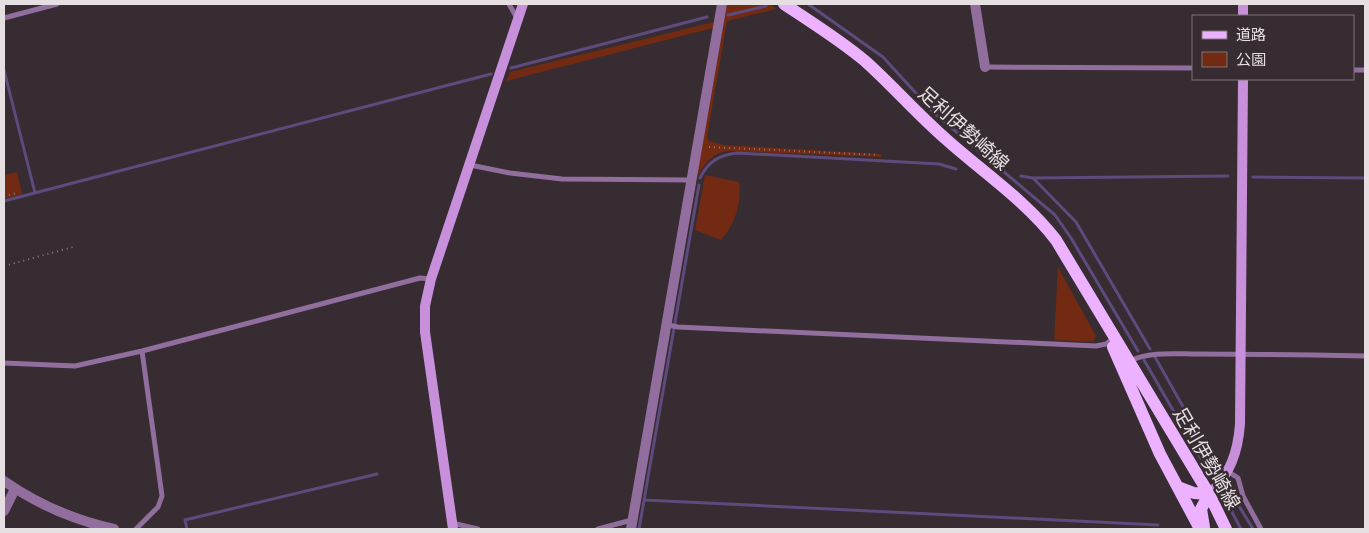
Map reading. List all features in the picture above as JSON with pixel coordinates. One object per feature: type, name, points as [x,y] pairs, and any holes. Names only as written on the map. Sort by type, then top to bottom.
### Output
[{"type":"main road","name":"足利伊勢崎線","points":[[784,4],[852,51],[935,130],[1034,213],[1056,240],[1209,494],[1226,529]]},
{"type":"main road","name":"足利伊勢崎線","points":[[1094,304],[1160,454],[1200,529]]},
{"type":"main road","points":[[1178,487],[1194,493],[1209,494],[1201,509],[1201,520],[1205,529]]},
{"type":"street","points":[[452,526],[425,332],[425,306],[431,279],[524,4]]},
{"type":"street","points":[[632,525],[722,4]]},
{"type":"street","points":[[975,4],[985,68]]},
{"type":"street","points":[[1209,494],[1229,472],[1237,449],[1239,435],[1242,80]]},
{"type":"street","points":[[4,481],[15,489],[57,511],[90,524],[114,529]]},
{"type":"street","points":[[4,511],[15,489]]},
{"type":"lane","points":[[4,18],[58,4]]},
{"type":"lane","points":[[509,4],[518,20]]},
{"type":"lane","points":[[985,68],[1192,68]]},
{"type":"lane","points":[[469,165],[510,173],[562,179],[691,180]]},
{"type":"lane","points":[[4,363],[75,366],[142,351],[420,278],[431,279]]},
{"type":"lane","points":[[666,325],[678,328],[1096,346],[1110,341]]},
{"type":"lane","points":[[136,529],[158,507],[162,496],[142,351]]},
{"type":"lane","points":[[1129,362],[1135,358],[1160,355],[1365,356]]},
{"type":"lane","points":[[1229,472],[1238,478],[1243,496],[1261,529]]},
{"type":"lane","points":[[598,529],[632,525]]},
{"type":"lane","points":[[452,526],[478,529]]},
{"type":"path","points":[[697,146],[879,155]]},
{"type":"path","points":[[4,196],[17,193]]},
{"type":"path","points":[[4,266],[73,247]]},
{"type":"green space","points":[[727,4],[770,4],[776,9],[727,21],[707,137],[709,141],[724,145],[881,154],[881,157],[727,151],[710,159],[699,174],[697,174]]},
{"type":"green space","points":[[714,22],[713,28],[506,81],[510,72]]},
{"type":"green space","points":[[17,172],[22,194],[4,199],[4,175]]},
{"type":"green space","points":[[705,175],[739,182],[740,190],[734,220],[721,240],[695,230]]},
{"type":"green space","points":[[1058,267],[1096,336],[1093,342],[1054,340]]},
{"type":"waterway","points":[[808,4],[883,57],[934,113],[1055,215],[1071,238],[1138,351]]},
{"type":"waterway","points":[[728,15],[766,6]]},
{"type":"waterway","points":[[511,68],[707,17]]},
{"type":"waterway","points":[[4,70],[35,193]]},
{"type":"waterway","points":[[4,201],[491,74]]},
{"type":"waterway","points":[[700,178],[707,167],[715,160],[725,155],[737,153],[939,164],[956,169]]},
{"type":"waterway","points":[[1021,176],[1033,178],[1228,176]]},
{"type":"waterway","points":[[1253,177],[1365,178]]},
{"type":"waterway","points":[[1033,178],[1076,222],[1150,349]]},
{"type":"waterway","points":[[639,529],[699,185]]},
{"type":"waterway","points":[[1155,357],[1216,465]]},
{"type":"waterway","points":[[1144,360],[1207,469]]},
{"type":"waterway","points":[[187,529],[185,520],[377,474]]},
{"type":"waterway","points":[[1231,493],[1253,529]]},
{"type":"waterway","points":[[644,500],[1158,525]]},
{"type":"waterway","points":[[1226,501],[1241,529]]}]
